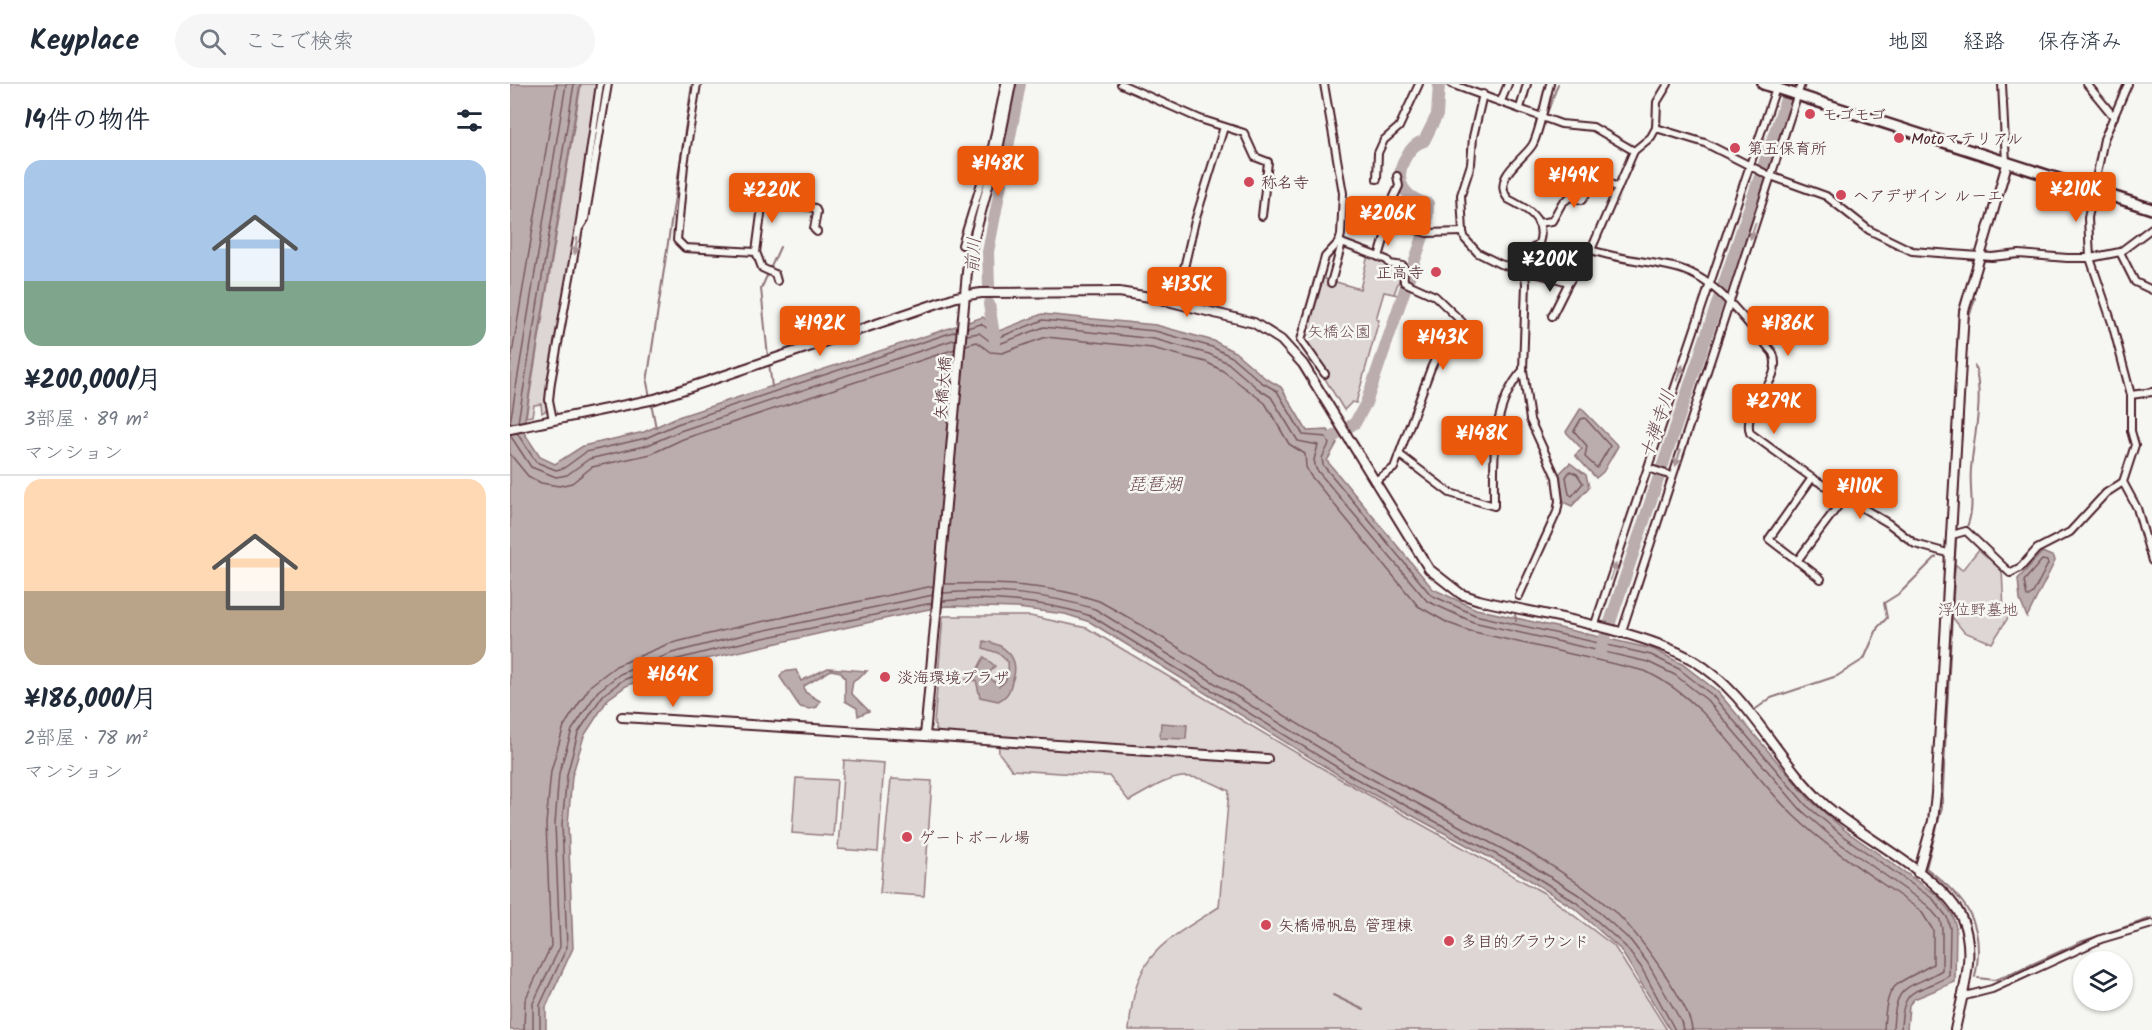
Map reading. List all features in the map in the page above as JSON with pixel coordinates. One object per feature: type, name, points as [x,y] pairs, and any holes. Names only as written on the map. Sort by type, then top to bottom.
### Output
[{"type":"main road","points":[[1763,84],[2152,209]]},
{"type":"street","points":[[553,420],[549,400],[551,382],[579,228],[600,84]]},
{"type":"street","points":[[579,228],[585,219],[608,84]]},
{"type":"street","points":[[697,84],[684,165],[677,240],[685,248],[756,252]]},
{"type":"street","points":[[962,245],[992,147],[1005,84]]},
{"type":"street","name":"矢橋大橋","points":[[926,736],[947,471],[968,261],[999,144],[1011,84]]},
{"type":"street","points":[[1121,84],[1224,127],[1244,133],[1255,157],[1268,162],[1262,216]]},
{"type":"street","points":[[1324,84],[1343,193],[1340,243],[1331,283]]},
{"type":"street","points":[[1377,179],[1378,153],[1384,140],[1399,127],[1419,84]]},
{"type":"street","points":[[1502,101],[1508,84]]},
{"type":"street","points":[[1520,108],[1527,84]]},
{"type":"street","points":[[1519,596],[1557,512],[1559,501],[1556,477],[1530,420],[1523,370],[1526,283],[1523,269],[1526,254],[1541,239],[1538,223],[1532,213],[1508,199],[1504,190],[1511,167],[1533,143],[1550,84]]},
{"type":"street","points":[[1552,316],[1569,282],[1591,250],[1634,151],[1651,137],[1656,128],[1657,102],[1668,84]]},
{"type":"street","points":[[1620,634],[1670,476],[1801,84]]},
{"type":"street","points":[[1918,873],[1933,821],[1936,794],[1964,311],[2007,164],[2002,84]]},
{"type":"street","points":[[2087,84],[2114,117]]},
{"type":"street","points":[[1952,535],[1966,531],[2010,573],[2021,567],[2037,549],[2070,532],[2106,493],[2123,482],[2135,445],[2131,431],[2130,395],[2112,323],[2090,258],[2088,218],[2102,148],[2128,84]]},
{"type":"street","points":[[1455,85],[1560,124],[1593,128],[1634,151]]},
{"type":"street","points":[[1596,628],[1777,87]]},
{"type":"street","points":[[1483,94],[1473,136],[1471,165],[1461,195],[1463,232],[1471,247],[1484,257],[1569,282]]},
{"type":"street","points":[[1176,302],[1195,221],[1224,127]]},
{"type":"street","points":[[1656,128],[1705,143],[1751,167],[1836,202],[1869,230],[1900,247],[1926,254],[1962,253],[1992,257],[2019,254],[2090,258],[2120,252]]},
{"type":"street","points":[[1397,176],[1400,186],[1383,220],[1425,232],[1463,232]]},
{"type":"street","points":[[1538,223],[1552,221],[1562,203],[1570,197],[1582,200],[1598,177],[1618,188]]},
{"type":"street","points":[[777,281],[775,274],[762,268],[756,252],[762,207],[782,202],[815,208],[817,212],[814,229],[816,232]]},
{"type":"street","points":[[1379,257],[1389,223]]},
{"type":"street","points":[[2120,252],[2120,249],[2152,228]]},
{"type":"street","points":[[1340,243],[1379,257],[1390,264],[1403,266],[1406,283],[1435,296],[1462,322],[1439,351],[1431,368],[1394,468],[1375,481]]},
{"type":"street","points":[[1325,374],[1301,340],[1325,257],[1340,243]]},
{"type":"street","points":[[1591,250],[1615,258],[1674,267],[1711,286],[1773,352],[1776,360],[1775,371],[1748,422],[1750,433],[1812,478],[1888,523],[1915,544],[1951,555]]},
{"type":"street","points":[[2120,252],[2135,282],[2152,290]]},
{"type":"street","points":[[510,429],[645,402],[964,295],[994,292],[1125,292],[1244,319],[1281,340],[1303,364],[1418,553],[1442,582],[1461,594],[1479,600],[1620,634],[1670,649],[1694,661],[1715,677],[1824,804],[1943,892],[1962,918],[1969,951],[1955,1030]]},
{"type":"street","points":[[1400,455],[1450,493],[1494,506],[1496,428],[1511,388],[1523,370]]},
{"type":"street","points":[[2130,395],[2152,392]]},
{"type":"street","points":[[1650,469],[1670,476]]},
{"type":"street","points":[[1812,478],[1769,539],[1821,579]]},
{"type":"street","points":[[2123,482],[2137,507],[2143,538],[2152,561]]},
{"type":"street","points":[[1797,561],[1844,498]]},
{"type":"street","points":[[622,717],[1267,759]]},
{"type":"street","points":[[1961,997],[1992,989],[2101,939],[2152,924]]},
{"type":"green space","points":[[581,84],[597,84],[573,252],[547,398],[548,409],[542,413],[541,404],[534,405],[532,416],[526,417]]},
{"type":"green space","name":"矢橋公園","points":[[1368,255],[1400,268],[1401,275],[1394,294],[1398,295],[1384,292],[1376,319],[1379,320],[1356,403],[1352,402],[1344,410],[1313,359],[1299,342],[1319,277],[1360,289]]},
{"type":"green space","name":"浮位野墓地","points":[[1981,547],[2002,570],[2004,611],[2011,613],[1992,643],[1964,632],[1952,617],[1955,564],[1962,570]]},
{"type":"green space","points":[[943,616],[1030,616],[1087,628],[1342,780],[1544,893],[1614,946],[1667,1030],[1129,1030],[1137,984],[1154,954],[1180,932],[1219,907],[1229,791],[1200,778],[1177,778],[1156,786],[1129,801],[1109,776],[1012,770],[999,753],[998,737],[938,733],[934,724]]},
{"type":"green space","points":[[844,760],[884,763],[878,852],[838,849]]},
{"type":"green space","points":[[796,778],[837,780],[833,836],[792,833]]},
{"type":"green space","name":"ゲートボール場","points":[[891,779],[932,781],[924,896],[880,893]]},
{"type":"water","name":"琵琶湖","points":[[510,84],[580,84],[523,431],[540,457],[555,464],[583,446],[644,432],[675,418],[983,317],[999,331],[1042,314],[1156,325],[1214,341],[1235,352],[1265,378],[1281,387],[1307,431],[1328,430],[1337,443],[1327,461],[1433,589],[1476,609],[1653,649],[1682,664],[1717,691],[1810,800],[1846,831],[1937,895],[1952,914],[1956,927],[1955,982],[1914,999],[1909,1005],[1907,1030],[1670,1030],[1620,949],[1574,908],[1522,875],[1350,782],[1090,622],[1065,614],[1017,608],[947,606],[675,666],[626,686],[608,699],[584,736],[572,776],[568,824],[573,948],[546,1007],[546,1030],[510,1030]]},
{"type":"water","points":[[1581,408],[1618,446],[1603,472],[1596,478],[1575,455],[1582,449],[1566,432]]},
{"type":"water","points":[[1570,463],[1586,475],[1589,487],[1572,506],[1563,502],[1559,474]]},
{"type":"water","points":[[2042,552],[2054,557],[2055,561],[2027,617],[2020,600],[2018,579]]},
{"type":"water","points":[[984,641],[998,645],[1009,653],[1014,665],[1015,671],[1008,692],[998,701],[980,697],[976,680],[958,685],[952,678],[956,671],[963,681],[974,676],[984,657],[995,666],[990,672],[990,678],[999,686],[1004,682],[1008,672],[1008,662],[998,653],[983,648]]},
{"type":"water","points":[[828,668],[867,671],[853,681],[851,693],[869,711],[858,716],[857,708],[845,701],[845,678],[841,672],[831,670],[804,686],[805,692],[820,701],[817,707],[810,709],[800,707],[780,677],[783,672],[796,670],[801,681]]},
{"type":"water","points":[[1161,723],[1187,725],[1186,739],[1160,738]]},
{"type":"waterway","points":[[656,428],[647,382],[692,84]]},
{"type":"waterway","name":"前川","points":[[989,287],[988,252],[1020,84]]},
{"type":"waterway","points":[[1333,437],[1355,423],[1366,403],[1427,225],[1428,204],[1415,199],[1406,192],[1400,176],[1404,160],[1418,143],[1424,141],[1437,115],[1439,84]]},
{"type":"waterway","points":[[1546,116],[1558,84]]},
{"type":"waterway","name":"十禅寺川","points":[[1600,652],[1791,84]]},
{"type":"waterway","points":[[1977,250],[2001,169]]},
{"type":"waterway","points":[[768,357],[761,289],[780,247]]},
{"type":"waterway","points":[[1956,360],[1959,312],[1974,260]]},
{"type":"waterway","points":[[1956,531],[1968,321],[1975,298]]},
{"type":"waterway","name":"前川","points":[[989,304],[995,341]]},
{"type":"waterway","points":[[769,363],[772,387]]},
{"type":"waterway","points":[[1966,529],[1971,513],[1971,469],[1978,418],[1979,392],[1975,366]]},
{"type":"waterway","points":[[1946,546],[1956,370]]},
{"type":"waterway","points":[[1956,538],[1942,807],[1926,868],[1952,891],[1970,914],[1978,942],[1975,977]]},
{"type":"waterway","points":[[1753,711],[1771,698],[1837,676],[1864,659],[1878,627],[1887,618],[1884,603],[1900,593],[1936,557]]},
{"type":"waterway","points":[[1945,568],[1946,559]]},
{"type":"waterway","points":[[1515,613],[1516,621]]},
{"type":"waterway","points":[[1938,697],[1941,637]]},
{"type":"waterway","points":[[1917,861],[1930,816]]},
{"type":"waterway","points":[[1978,978],[1994,980],[2006,976],[2083,941],[2152,918]]},
{"type":"waterway","points":[[1333,995],[1364,1010]]},
{"type":"place","name":"モゴモゴ","points":[[1810,114]]},
{"type":"place","name":"Motoマテリアル","points":[[1899,138]]},
{"type":"place","name":"第五保育所","points":[[1735,148]]},
{"type":"place","name":"称名寺","points":[[1249,182]]},
{"type":"place","name":"ヘアデザイン ルーエ","points":[[1841,195]]},
{"type":"place","name":"正高寺","points":[[1436,272]]},
{"type":"place","name":"淡海環境プラザ","points":[[885,677]]},
{"type":"place","name":"ゲートボール場","points":[[907,837]]},
{"type":"place","name":"矢橋帰帆島 管理棟","points":[[1266,925]]},
{"type":"place","name":"多目的グラウンド","points":[[1449,941]]}]
